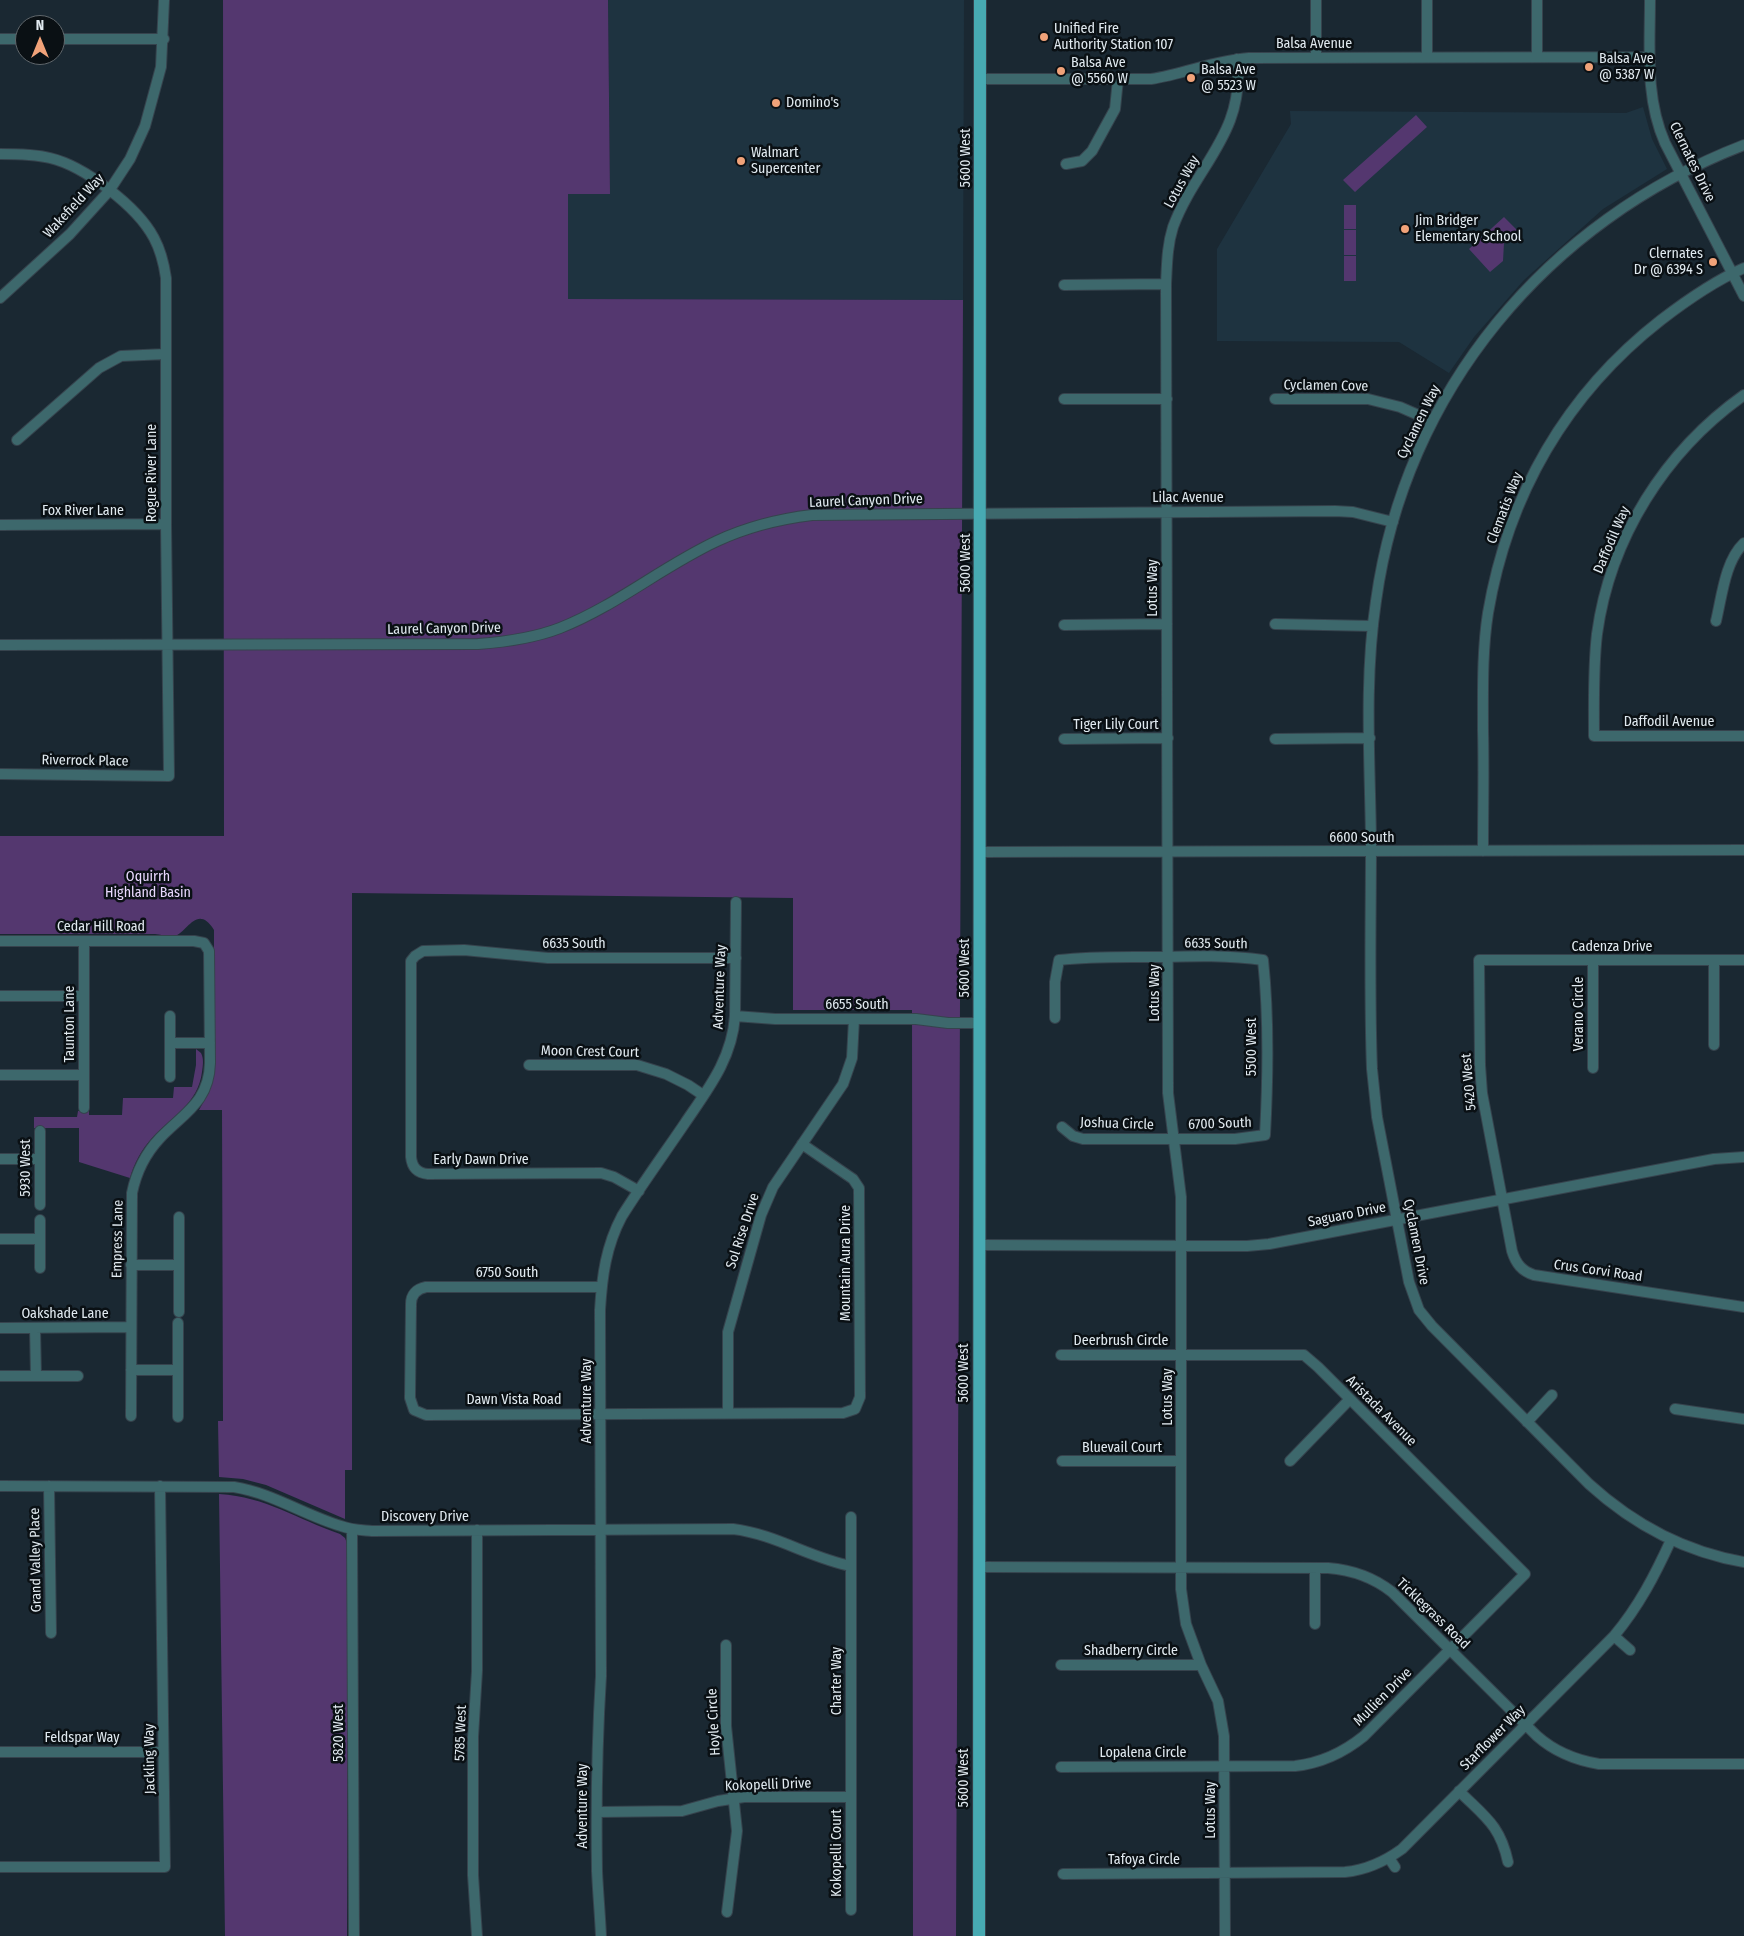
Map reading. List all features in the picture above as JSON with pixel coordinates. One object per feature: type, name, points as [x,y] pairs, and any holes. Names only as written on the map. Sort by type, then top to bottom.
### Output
[{"type":"main road","name":"5600 West","points":[[979,1936],[980,0]]},
{"type":"street","name":"Wakefield Way","points":[[0,298],[70,234],[110,191],[130,159],[145,126],[161,67],[164,39],[164,0]]},
{"type":"street","points":[[1316,0],[1316,58]]},
{"type":"street","points":[[1427,0],[1427,57]]},
{"type":"street","points":[[1537,0],[1537,57]]},
{"type":"street","name":"Clernates Drive","points":[[1650,0],[1650,85],[1655,114],[1661,133],[1744,296]]},
{"type":"street","points":[[0,39],[15,39]]},
{"type":"street","points":[[65,39],[164,39]]},
{"type":"street","name":"Balsa Avenue","points":[[981,79],[1118,80],[1162,77],[1237,58],[1650,57]]},
{"type":"street","name":"Lotus Way","points":[[1225,1936],[1225,1767],[1221,1716],[1212,1687],[1190,1638],[1184,1614],[1181,1589],[1181,1197],[1176,1139],[1168,1093],[1166,284],[1168,246],[1176,221],[1226,132],[1233,114],[1239,87],[1237,58]]},
{"type":"street","points":[[1066,164],[1082,161],[1092,151],[1114,113],[1118,80]]},
{"type":"street","name":"Cyclamen Way","points":[[1371,851],[1370,666],[1373,626],[1380,577],[1393,522],[1410,471],[1432,421],[1454,383],[1507,309],[1568,248],[1602,222],[1650,190],[1681,173],[1744,145]]},
{"type":"street","name":"Rogue River Lane","points":[[0,154],[50,158],[80,170],[125,203],[146,225],[154,238],[163,260],[166,278],[169,776]]},
{"type":"street","name":"Clematis Way","points":[[1483,851],[1483,672],[1488,614],[1504,544],[1523,494],[1538,461],[1555,434],[1590,387],[1614,360],[1637,338],[1675,309],[1732,273],[1744,268]]},
{"type":"street","points":[[1064,285],[1166,284]]},
{"type":"street","points":[[17,440],[99,368],[121,356],[166,354]]},
{"type":"street","name":"Daffodil Way","points":[[1594,736],[1594,676],[1597,633],[1609,578],[1626,536],[1641,506],[1669,466],[1705,427],[1744,395]]},
{"type":"street","name":"Cyclamen Cove","points":[[1275,399],[1357,398],[1373,400],[1400,407],[1432,421]]},
{"type":"street","points":[[1064,400],[1167,399]]},
{"type":"street","name":"Lilac Avenue","points":[[981,512],[1345,511],[1393,522]]},
{"type":"street","name":"Laurel Canyon Drive","points":[[0,645],[478,644],[511,641],[544,634],[575,622],[703,548],[760,525],[795,517],[829,514],[981,512]]},
{"type":"street","name":"Fox River Lane","points":[[0,525],[166,524]]},
{"type":"street","points":[[1716,621],[1729,567],[1736,552],[1744,543]]},
{"type":"street","points":[[1064,625],[1167,624]]},
{"type":"street","points":[[1275,624],[1373,626]]},
{"type":"street","name":"Daffodil Avenue","points":[[1594,736],[1744,736]]},
{"type":"street","name":"Tiger Lily Court","points":[[1064,739],[1168,738]]},
{"type":"street","points":[[1275,739],[1370,738]]},
{"type":"street","name":"Riverrock Place","points":[[0,774],[169,776]]},
{"type":"street","name":"6600 South","points":[[980,852],[1744,850]]},
{"type":"street","name":"Cyclamen Drive","points":[[1371,851],[1372,1077],[1377,1117],[1408,1282],[1419,1310],[1432,1326],[1601,1495],[1642,1524],[1671,1540],[1705,1553],[1744,1562]]},
{"type":"street","name":"Adventure Way","points":[[601,1936],[597,1872],[597,1812],[601,1676],[601,1287],[605,1259],[622,1216],[704,1095],[725,1059],[732,1039],[735,1016],[736,902]]},
{"type":"street","points":[[0,941],[0,946]]},
{"type":"street","name":"Cedar Hill Road","points":[[0,941],[201,941]]},
{"type":"street","name":"Taunton Lane","points":[[84,941],[84,1108]]},
{"type":"street","name":"Empress Lane","points":[[131,1416],[131,1202],[136,1177],[144,1160],[154,1145],[200,1099],[209,1075],[210,954],[208,948],[201,941]]},
{"type":"street","name":"6635 South","points":[[415,956],[423,951],[464,950],[548,958],[736,958]]},
{"type":"street","name":"Early Dawn Drive","points":[[415,956],[410,964],[410,1157],[415,1169],[421,1173],[428,1174],[601,1173],[614,1177],[639,1191]]},
{"type":"street","name":"6635 South","points":[[1055,1018],[1055,982],[1059,960],[1084,957],[1238,956],[1264,960]]},
{"type":"street","name":"5500 West","points":[[1264,960],[1266,984],[1266,1106],[1264,1135]]},
{"type":"street","name":"Cadenza Drive","points":[[1480,960],[1744,960]]},
{"type":"street","name":"5420 West","points":[[1480,960],[1480,1065],[1482,1093],[1502,1200]]},
{"type":"street","name":"Verano Circle","points":[[1593,960],[1593,1068]]},
{"type":"street","points":[[1714,960],[1714,1045]]},
{"type":"street","points":[[0,996],[84,996]]},
{"type":"street","points":[[170,1016],[170,1077]]},
{"type":"street","name":"6655 South","points":[[735,1016],[768,1019],[916,1019],[948,1023],[980,1023]]},
{"type":"street","name":"Sol Rise Drive","points":[[728,1413],[728,1338],[734,1309],[766,1201],[777,1181],[840,1090],[846,1077],[853,1051],[854,1019]]},
{"type":"street","points":[[170,1043],[210,1043]]},
{"type":"street","name":"Moon Crest Court","points":[[529,1065],[637,1065],[684,1082],[704,1095]]},
{"type":"street","points":[[0,1075],[84,1075]]},
{"type":"street","name":"Joshua Circle","points":[[1062,1127],[1066,1133],[1083,1139],[1176,1139]]},
{"type":"street","name":"5930 West","points":[[40,1132],[40,1205]]},
{"type":"street","name":"6700 South","points":[[1176,1139],[1235,1139],[1264,1135]]},
{"type":"street","name":"Mountain Aura Drive","points":[[802,1144],[855,1180],[859,1188],[860,1397],[855,1409]]},
{"type":"street","name":"Saguaro Drive","points":[[980,1245],[1182,1246],[1269,1244],[1714,1159],[1744,1157]]},
{"type":"street","points":[[0,1159],[40,1159]]},
{"type":"street","name":"Crus Corvi Road","points":[[1502,1200],[1515,1259],[1518,1266],[1528,1273],[1744,1307]]},
{"type":"street","points":[[178,1417],[179,1217]]},
{"type":"street","points":[[40,1220],[40,1268]]},
{"type":"street","points":[[0,1240],[40,1239]]},
{"type":"street","points":[[131,1265],[179,1265]]},
{"type":"street","name":"6750 South","points":[[415,1292],[426,1287],[601,1287]]},
{"type":"street","name":"Dawn Vista Road","points":[[415,1292],[411,1304],[410,1398],[412,1408],[417,1412],[426,1414],[843,1413],[855,1409]]},
{"type":"street","name":"Oakshade Lane","points":[[0,1328],[131,1327]]},
{"type":"street","points":[[35,1328],[36,1376]]},
{"type":"street","name":"Deerbrush Circle","points":[[1061,1355],[1181,1354]]},
{"type":"street","name":"Aristada Avenue","points":[[1181,1354],[1304,1355],[1525,1574]]},
{"type":"street","points":[[131,1370],[178,1370]]},
{"type":"street","points":[[0,1376],[78,1376]]},
{"type":"street","points":[[1527,1422],[1552,1395]]},
{"type":"street","points":[[1290,1461],[1350,1399]]},
{"type":"street","points":[[1675,1409],[1744,1419]]},
{"type":"street","name":"Bluevail Court","points":[[1062,1461],[1181,1461]]},
{"type":"street","name":"Discovery Drive","points":[[0,1486],[160,1486],[251,1489],[352,1529],[733,1529],[758,1533],[832,1562],[851,1566]]},
{"type":"street","name":"Grand Valley Place","points":[[49,1486],[51,1633]]},
{"type":"street","name":"Jackling Way","points":[[0,1867],[165,1867],[160,1486]]},
{"type":"street","name":"Charter Way","points":[[851,1517],[851,1797]]},
{"type":"street","name":"5820 West","points":[[352,1529],[354,1936]]},
{"type":"street","name":"5785 West","points":[[477,1530],[477,1672],[473,1737],[473,1865],[477,1936]]},
{"type":"street","name":"Starflower Way","points":[[1225,1873],[1345,1872],[1365,1869],[1389,1858],[1402,1849],[1614,1636],[1645,1592],[1671,1540]]},
{"type":"street","name":"Ticklegrass Road","points":[[979,1567],[1315,1568],[1348,1570],[1376,1581],[1396,1596],[1525,1725],[1553,1749],[1575,1759],[1611,1764],[1744,1764]]},
{"type":"street","points":[[1315,1568],[1315,1624]]},
{"type":"street","name":"Mullien Drive","points":[[1225,1767],[1295,1766],[1317,1762],[1336,1755],[1364,1736],[1525,1574]]},
{"type":"street","points":[[1614,1636],[1630,1650]]},
{"type":"street","name":"Hoyle Circle","points":[[726,1645],[726,1726],[736,1836],[726,1912]]},
{"type":"street","name":"Shadberry Circle","points":[[1061,1665],[1201,1665]]},
{"type":"street","name":"Feldspar Way","points":[[0,1752],[163,1752]]},
{"type":"street","name":"Lopalena Circle","points":[[1061,1767],[1225,1767]]},
{"type":"street","points":[[1459,1791],[1494,1826],[1504,1844],[1508,1862]]},
{"type":"street","name":"Kokopelli Drive","points":[[597,1812],[682,1811],[734,1798],[851,1797]]},
{"type":"street","name":"Kokopelli Court","points":[[851,1797],[851,1910]]},
{"type":"street","points":[[1389,1858],[1395,1867]]},
{"type":"street","name":"Tafoya Circle","points":[[1063,1874],[1225,1873]]},
{"type":"shaded area","points":[[608,0],[964,0],[963,300],[568,299],[568,194],[610,193]]},
{"type":"shaded area","name":"Jim Bridger Elementary School","points":[[1643,107],[1652,139],[1667,169],[1603,209],[1524,280],[1474,337],[1449,373],[1399,342],[1217,341],[1217,249],[1291,124],[1290,111],[1626,113]]},
{"type":"green space","name":"Oquirrh Highland Basin","points":[[223,0],[608,0],[610,194],[568,194],[568,299],[963,300],[956,1936],[913,1936],[912,1010],[793,1010],[793,898],[352,893],[352,1470],[345,1470],[345,1519],[266,1485],[243,1479],[219,1477],[218,1421],[223,1421],[222,1110],[199,1110],[209,1092],[214,1072],[214,930],[208,922],[197,919],[175,936],[155,934],[0,934],[0,836],[224,836]]},
{"type":"green space","points":[[1416,115],[1427,127],[1355,192],[1343,180]]},
{"type":"green space","points":[[1344,205],[1356,205],[1356,229],[1344,229]]},
{"type":"green space","points":[[1504,217],[1517,230],[1504,243],[1503,261],[1490,272],[1469,249]]},
{"type":"green space","points":[[1344,230],[1356,230],[1356,255],[1344,255]]},
{"type":"green space","points":[[1344,256],[1356,256],[1356,281],[1344,281]]},
{"type":"green space","points":[[196,1049],[201,1053],[203,1062],[200,1083],[195,1093],[183,1109],[148,1142],[136,1162],[130,1178],[79,1162],[79,1128],[34,1128],[34,1117],[77,1117],[78,1111],[89,1111],[89,1115],[122,1115],[123,1098],[173,1098],[174,1087],[192,1087],[196,1065]]},
{"type":"green space","points":[[219,1494],[252,1499],[267,1504],[340,1534],[345,1538],[348,1546],[347,1936],[225,1936]]},
{"type":"place","name":"Unified Fire Authority Station 107","points":[[1044,37]]},
{"type":"place","name":"Balsa Ave @ 5387 W","points":[[1589,67]]},
{"type":"place","name":"Balsa Ave @ 5560 W","points":[[1061,71]]},
{"type":"place","name":"Balsa Ave @ 5523 W","points":[[1191,78]]},
{"type":"place","name":"Domino's","points":[[776,103]]},
{"type":"place","name":"Walmart Supercenter","points":[[741,161]]},
{"type":"place","name":"Jim Bridger Elementary School","points":[[1405,229]]},
{"type":"place","name":"Clernates Dr @ 6394 S","points":[[1713,262]]}]
